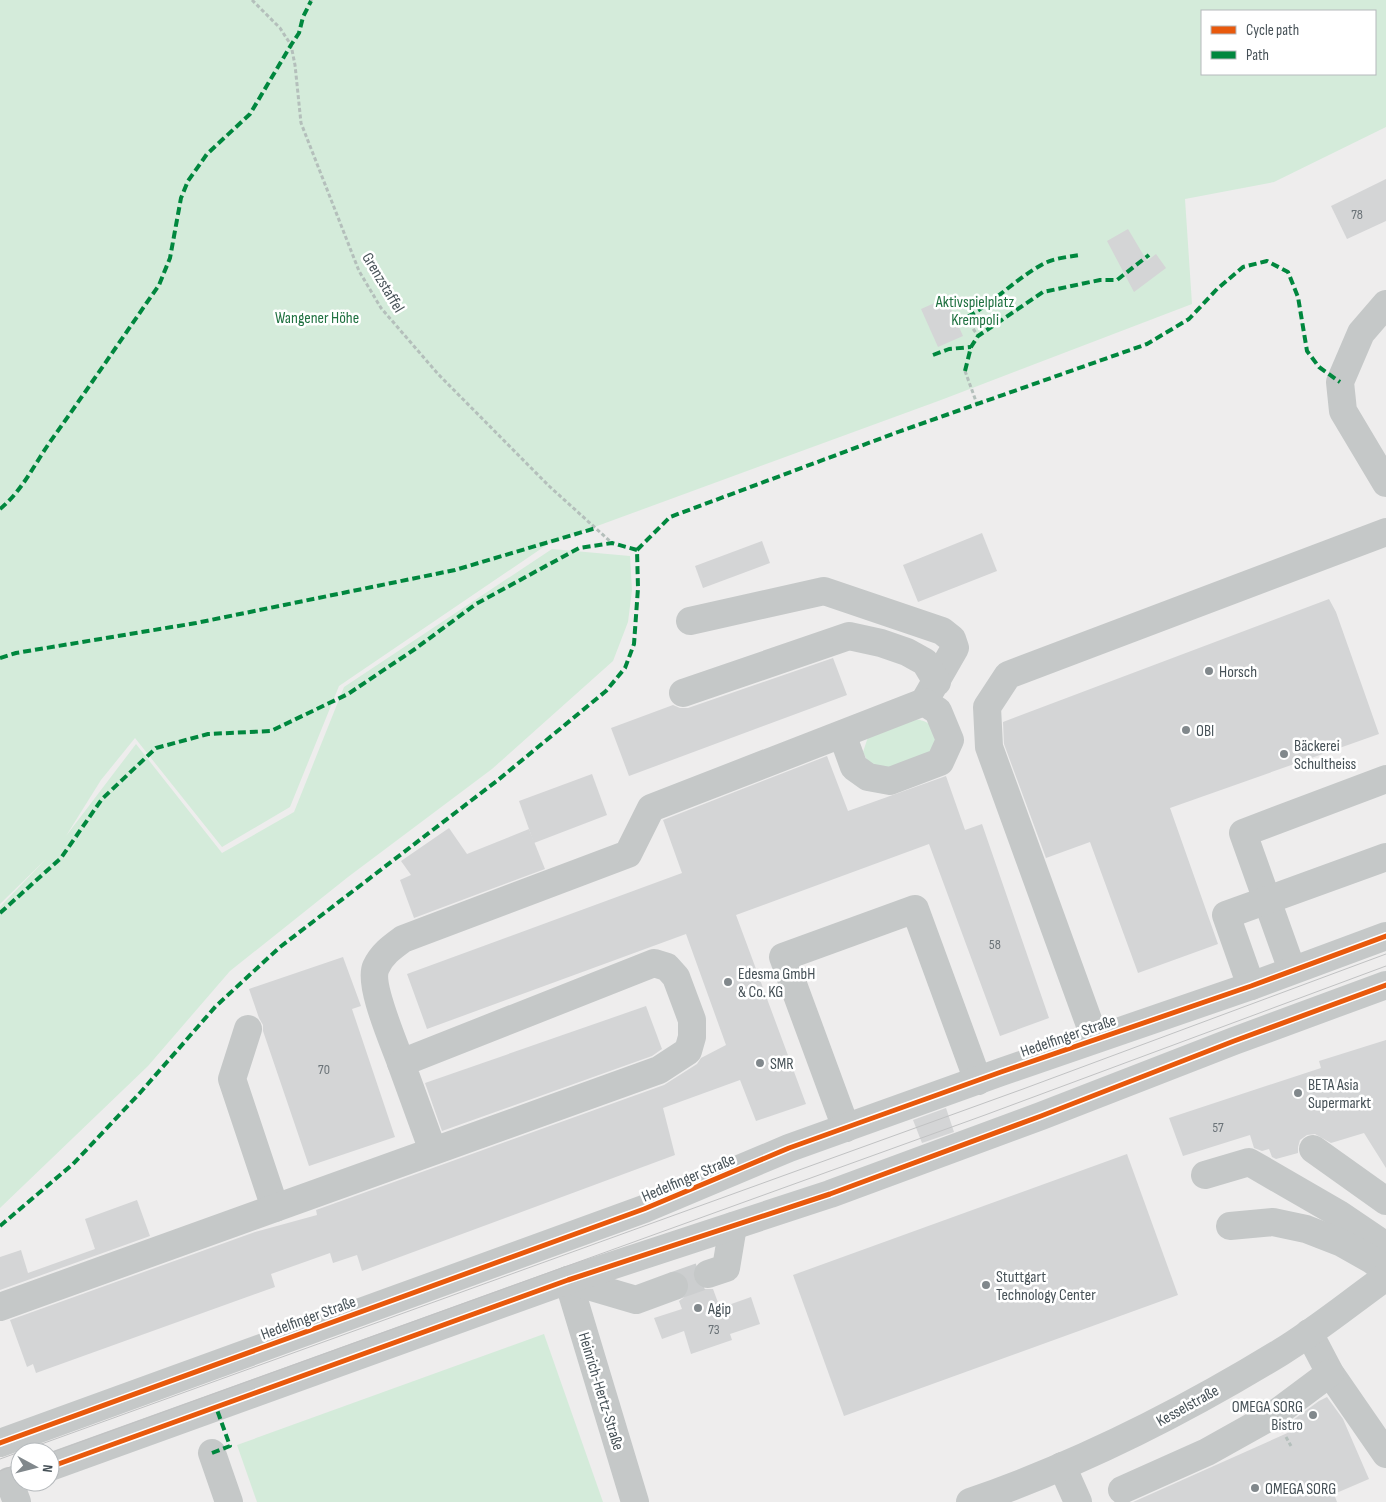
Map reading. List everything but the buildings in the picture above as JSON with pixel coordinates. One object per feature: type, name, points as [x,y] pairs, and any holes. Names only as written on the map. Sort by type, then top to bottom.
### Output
[{"type":"street","points":[[1386,304],[1361,332],[1340,382],[1343,411],[1386,483]]},
{"type":"street","points":[[1095,1039],[988,747],[987,707],[1008,675],[1386,532]]},
{"type":"street","points":[[433,1152],[375,989],[375,969],[385,953],[403,939],[628,854],[651,808],[842,734],[930,692],[955,648],[952,638],[942,632],[824,591],[690,621]]},
{"type":"street","points":[[683,693],[849,636],[881,643],[907,652],[925,662],[930,692],[950,740],[940,762],[890,781],[868,777],[854,767],[842,734]]},
{"type":"street","points":[[1292,970],[1261,888],[1243,833],[1386,779]]},
{"type":"street","points":[[1251,986],[1226,916],[1386,858]]},
{"type":"street","points":[[846,1128],[783,957],[915,908],[978,1081]]},
{"type":"street","name":"Hedelfinger Straße","points":[[0,1443],[644,1209],[789,1148],[1095,1039],[1251,986],[1386,936]]},
{"type":"street","points":[[0,1307],[659,1070],[688,1051],[692,1037],[692,1020],[676,977],[668,967],[654,963],[401,1063]]},
{"type":"street","points":[[60,1463],[568,1280],[830,1194],[1386,985]]},
{"type":"street","points":[[248,1029],[232,1079],[275,1208]]},
{"type":"street","points":[[1313,1149],[1386,1201]]},
{"type":"street","points":[[1206,1175],[1249,1162],[1339,1214],[1386,1246]]},
{"type":"street","points":[[1230,1226],[1273,1222],[1306,1229],[1342,1242],[1386,1271]]},
{"type":"street","points":[[708,1274],[726,1268],[733,1226]]},
{"type":"street","name":"Kesselstraße","points":[[970,1502],[1062,1466],[1163,1420],[1282,1352],[1386,1277]]},
{"type":"street","points":[[568,1280],[636,1300],[674,1286]]},
{"type":"street","name":"Heinrich-Hertz-Straße","points":[[568,1280],[635,1502]]},
{"type":"street","points":[[1309,1333],[1330,1373],[1386,1454]]},
{"type":"street","points":[[1122,1490],[1207,1452],[1276,1414],[1330,1373]]},
{"type":"street","points":[[212,1453],[229,1502]]},
{"type":"street","points":[[1062,1466],[1078,1502]]},
{"type":"path","points":[[966,318],[978,336]]},
{"type":"path","points":[[965,371],[977,404]]},
{"type":"green space","name":"Wangener Höhe","points":[[0,0],[1386,0],[1386,127],[1274,182],[1185,199],[1192,304],[941,400],[548,544],[339,686],[290,807],[222,847],[135,738],[101,780],[66,836],[136,744],[222,853],[294,812],[344,687],[552,549],[630,556],[632,590],[628,622],[613,661],[492,769],[348,877],[230,971],[148,1066],[0,1208],[0,907],[46,859],[0,904]]},
{"type":"green space","points":[[914,719],[927,723],[936,734],[938,739],[932,754],[895,769],[869,764],[863,752],[868,737]]},
{"type":"green space","points":[[544,1334],[603,1502],[257,1502],[237,1445]]},
{"type":"tunnel","points":[[674,1286],[708,1274]]},
{"type":"tram line","points":[[0,1459],[1023,1089],[1386,954]]},
{"type":"tram line","points":[[60,1449],[985,1115],[1386,966]]},
{"type":"tram line","points":[[0,1471],[10,1467]]},
{"type":"marked path","points":[[0,509],[21,486],[159,285],[170,258],[181,198],[188,181],[207,154],[250,114],[299,33],[303,17],[311,1]]},
{"type":"marked path","points":[[957,322],[980,309],[1043,264],[1056,259],[1080,255]]},
{"type":"marked path","points":[[965,371],[971,347],[978,336],[1043,292],[1100,280],[1117,280],[1149,255]]},
{"type":"marked path","points":[[637,550],[670,517],[898,432],[1147,344],[1189,319],[1217,289],[1243,267],[1267,261],[1288,272],[1298,297],[1307,351],[1319,367],[1340,382]]},
{"type":"marked path","points":[[933,355],[949,349],[971,347]]},
{"type":"marked path","points":[[0,658],[16,653],[196,623],[455,570],[596,528]]},
{"type":"marked path","points":[[0,913],[61,858],[102,799],[156,748],[208,734],[271,731],[348,694],[415,649],[476,604],[579,548],[612,543],[637,550]]},
{"type":"marked path","points":[[0,1226],[73,1164],[139,1094],[216,1006],[280,947],[498,780],[606,691],[625,668],[634,644],[638,588],[637,550]]},
{"type":"marked path","points":[[212,1453],[230,1446],[216,1407]]},
{"type":"cycle path","points":[[0,1443],[644,1209],[789,1148],[1001,1072],[1251,986],[1386,936]]},
{"type":"cycle path","points":[[60,1463],[568,1280],[830,1194],[1386,985]]},
{"type":"place","name":"Horsch","points":[[1209,671]]},
{"type":"place","name":"OBI","points":[[1186,730]]},
{"type":"place","name":"Bäckerei Schultheiss","points":[[1284,754]]},
{"type":"place","name":"Edesma GmbH & Co. KG","points":[[728,982]]},
{"type":"place","name":"SMR","points":[[760,1063]]},
{"type":"place","name":"BETA Asia Supermarkt","points":[[1298,1093]]},
{"type":"place","name":"Stuttgart Technology Center","points":[[986,1285]]},
{"type":"place","name":"Agip","points":[[698,1308]]},
{"type":"place","name":"OMEGA SORG Bistro","points":[[1313,1415]]},
{"type":"place","name":"OMEGA SORG","points":[[1255,1488]]},
{"type":"park label","name":"Aktivspielplatz Krempoli","points":[[975,310]]}]
